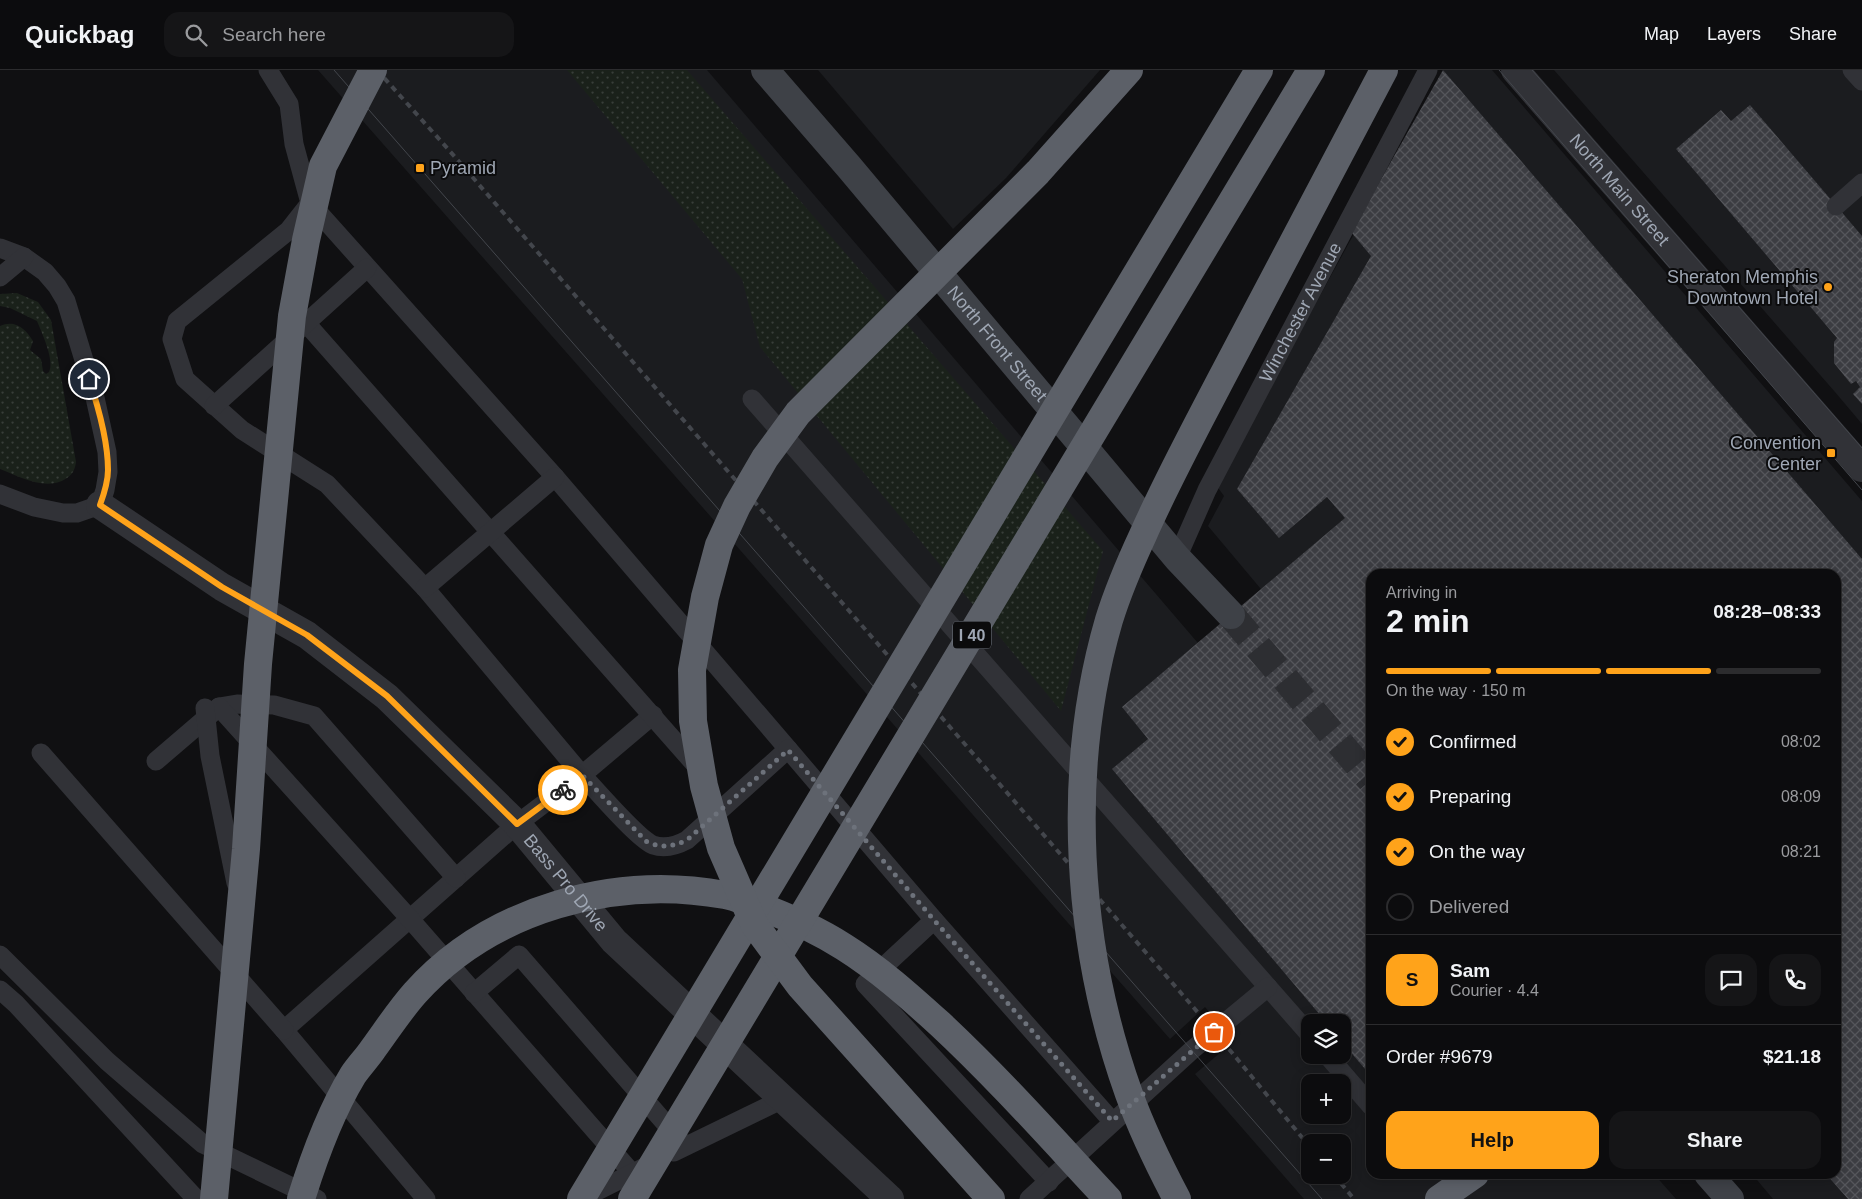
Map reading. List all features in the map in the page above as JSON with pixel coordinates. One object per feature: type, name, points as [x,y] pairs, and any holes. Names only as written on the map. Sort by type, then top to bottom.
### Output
[{"type":"highway","points":[[214,1199],[246,849],[258,664],[292,316],[306,240],[323,166],[373,70]]},
{"type":"highway","points":[[992,1199],[800,986],[754,924],[721,848],[704,786],[693,721],[692,670],[705,597],[719,545],[737,506],[765,458],[798,413],[1038,172],[1129,70]]},
{"type":"highway","name":"I 40","points":[[581,1199],[1259,70]]},
{"type":"highway","name":"I 40","points":[[632,1186],[1311,70]]},
{"type":"highway","points":[[1177,1199],[1156,1159],[1129,1093],[1097,976],[1087,907],[1082,833],[1084,756],[1088,717],[1109,620],[1128,569],[1165,486],[1384,70]]},
{"type":"highway","points":[[301,1199],[312,1165],[354,1074],[392,1021],[416,992],[441,968],[478,940],[551,906],[588,896],[637,889],[680,890],[728,895],[792,918],[843,946],[898,985],[974,1056],[1108,1199]]},
{"type":"highway","points":[[1439,1199],[1468,1179]]},
{"type":"street","name":"North Front Street","points":[[765,70],[849,167],[1177,558],[1231,615]]},
{"type":"street","name":"North Main Street","points":[[1515,70],[1862,468]]},
{"type":"street","name":"Bass Pro Drive","points":[[100,505],[222,587],[307,635],[387,696],[517,824],[614,941],[890,1199]]},
{"type":"street","points":[[1712,1179],[1730,1199]]},
{"type":"lane","points":[[268,70],[289,104],[294,144],[310,203],[556,477],[934,920],[1112,1121]]},
{"type":"lane","name":"Winchester Avenue","points":[[1177,558],[1207,490],[1428,70]]},
{"type":"lane","points":[[1852,70],[1862,81]]},
{"type":"lane","points":[[1836,206],[1862,183]]},
{"type":"lane","points":[[310,203],[288,231],[177,321],[172,339],[185,379],[242,430],[327,484],[424,588],[582,775],[647,842],[655,846],[666,847],[677,845],[687,840],[788,750]]},
{"type":"lane","points":[[0,248],[24,257],[45,272],[57,286],[66,301],[94,393],[107,452],[108,472],[100,505],[77,512],[63,513],[34,507],[0,494]]},
{"type":"lane","points":[[0,277],[24,257]]},
{"type":"lane","points":[[214,406],[367,268]]},
{"type":"lane","points":[[306,323],[653,715],[728,804]]},
{"type":"lane","points":[[752,399],[1301,1024]]},
{"type":"lane","points":[[424,588],[556,477]]},
{"type":"lane","points":[[156,761],[212,707],[237,704],[274,705],[314,716],[456,878]]},
{"type":"lane","points":[[212,707],[210,756],[240,905]]},
{"type":"lane","points":[[212,707],[410,919],[474,993],[632,1186]]},
{"type":"lane","points":[[284,1030],[517,824],[582,775],[653,715]]},
{"type":"lane","points":[[41,752],[284,1030],[426,1199]]},
{"type":"lane","points":[[934,920],[865,984],[1048,1182]]},
{"type":"lane","points":[[0,955],[106,1061],[203,1144],[317,1199]]},
{"type":"lane","points":[[474,993],[519,955],[685,1146]]},
{"type":"lane","points":[[1028,1199],[1192,1050],[1268,986]]},
{"type":"lane","points":[[0,990],[16,1004],[196,1199]]},
{"type":"lane","points":[[1335,1064],[1366,1100]]},
{"type":"lane","points":[[581,1199],[632,1186],[685,1146],[783,1099]]},
{"type":"shaded area","points":[[318,70],[707,70],[1366,839],[1366,1179],[1658,1179],[1676,1199],[1304,1199],[1195,1074],[1234,1041],[1205,1007],[1170,1039]]},
{"type":"shaded area","points":[[567,70],[687,70],[1103,551],[1061,711],[760,347],[742,279]]},
{"type":"shaded area","points":[[818,70],[1100,70],[1006,178],[953,229]]},
{"type":"shaded area","points":[[1444,70],[1492,70],[1862,501],[1862,1199],[1773,1199],[1756,1179],[1841,1179],[1841,569],[1366,569],[1366,714],[1208,526],[1224,496],[1216,485]]},
{"type":"shaded area","points":[[1554,70],[1862,70],[1862,424],[1835,392]]},
{"type":"shaded area","points":[[17,293],[38,302],[51,320],[76,462],[69,476],[51,484],[34,482],[0,469],[0,326],[10,324],[20,326],[33,341],[30,350],[41,359],[43,371],[46,374],[49,372],[50,367],[47,347],[37,321],[10,308],[0,306],[0,294]]},
{"type":"building","points":[[1443,70],[1862,559],[1862,1199],[1848,1199],[1830,1179],[1841,1179],[1841,569],[1366,569],[1366,1070],[1351,1053],[1351,1014],[1319,1014],[1112,769],[1148,739],[1122,707],[1345,518],[1327,497],[1279,538],[1237,489],[1371,256],[1351,232]]},
{"type":"building","name":"Sheraton Memphis Downtown Hotel","points":[[1750,105],[1862,236],[1862,404],[1853,394],[1860,387],[1856,381],[1851,384],[1834,363],[1834,342],[1837,338],[1676,149],[1721,110],[1731,121]]},
{"type":"tunnel","points":[[1231,615],[1366,774]]},
{"type":"tram line","points":[[334,70],[1322,1199]]},
{"type":"tram line","points":[[1499,70],[1862,490]]},
{"type":"tram line","points":[[1532,70],[1862,448]]},
{"type":"railway","points":[[377,70],[448,149],[1214,1031],[1301,1136]]},
{"type":"railway","points":[[1342,1184],[1354,1199]]},
{"type":"way so far","points":[[563,790],[582,775],[647,842],[655,846],[666,847],[677,845],[687,840],[788,750],[934,920],[1112,1121],[1214,1032]]},
{"type":"place","name":"Pyramid","points":[[420,168]]},
{"type":"place","name":"Sheraton Memphis Downtown Hotel","points":[[1828,287]]},
{"type":"place","name":"Convention Center","points":[[1831,453]]},
{"type":"route","points":[[89,379],[94,393],[107,452],[108,472],[100,505],[222,587],[307,635],[387,696],[517,824],[563,790]]}]
